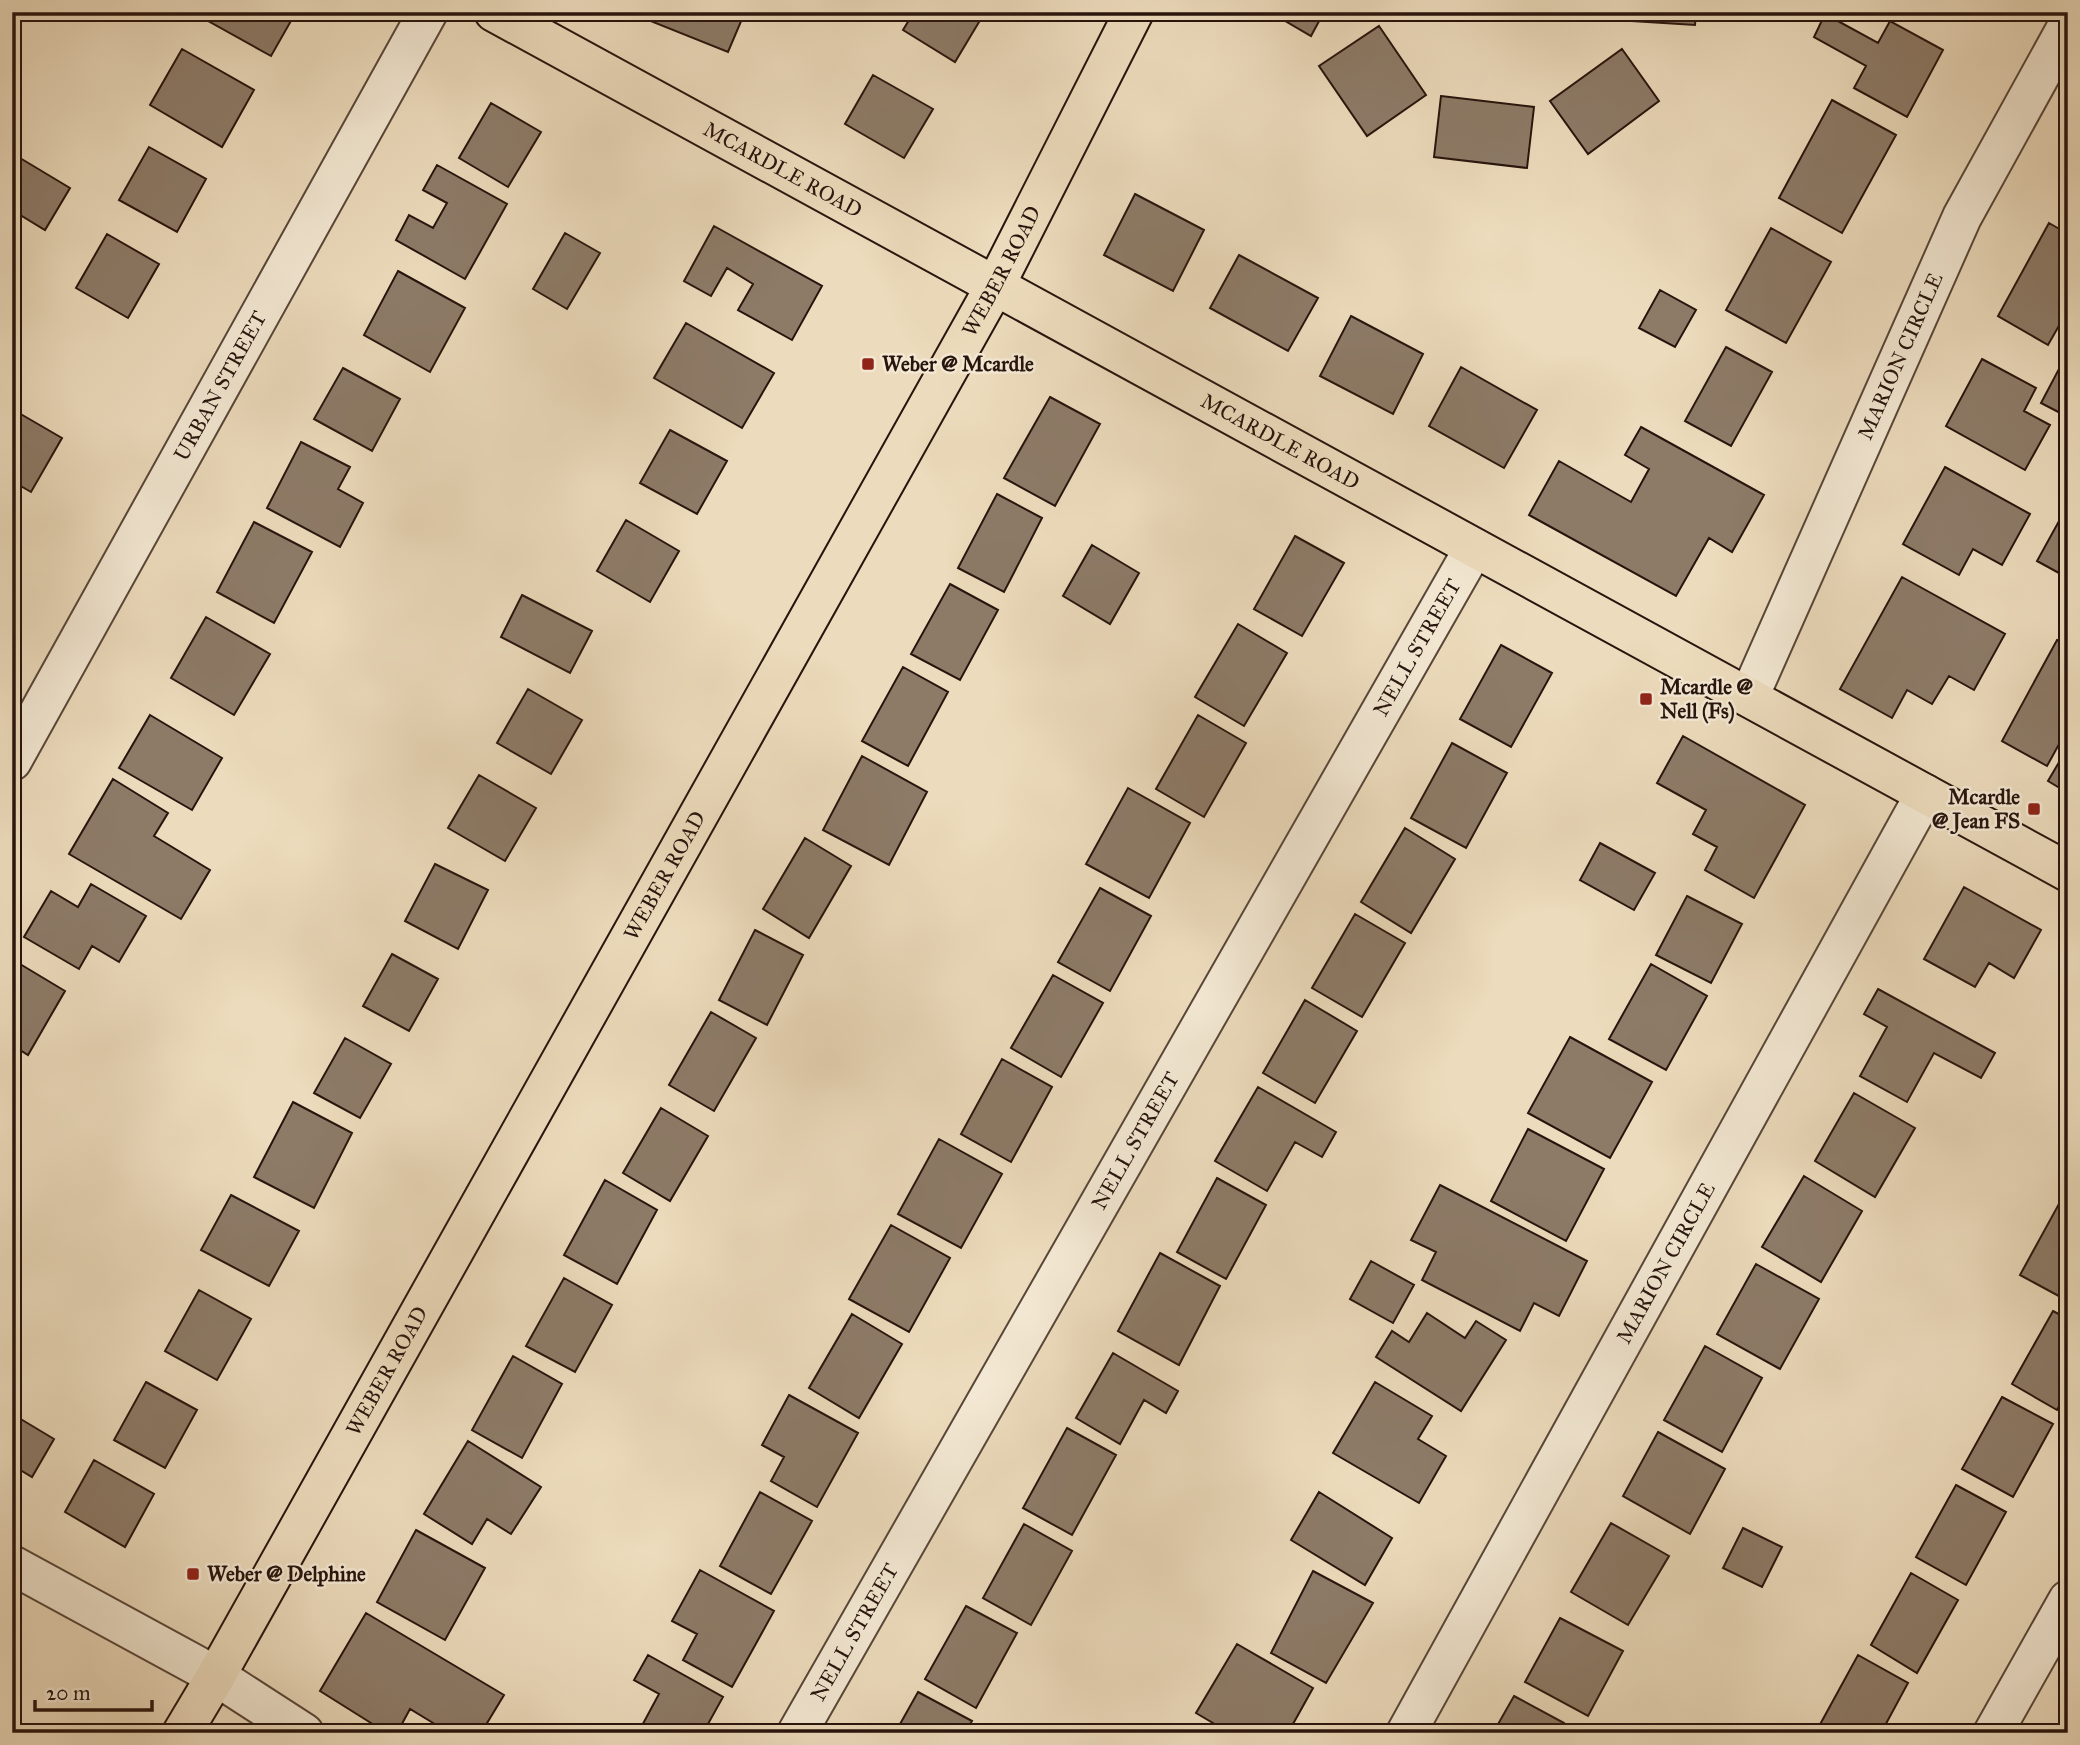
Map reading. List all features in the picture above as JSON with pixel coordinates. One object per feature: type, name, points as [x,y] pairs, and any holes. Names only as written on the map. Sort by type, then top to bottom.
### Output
[{"type":"main road","name":"WEBER ROAD","points":[[182,1733],[995,286],[1134,12]]},
{"type":"main road","name":"MCARDLE ROAD","points":[[514,17],[995,286],[2068,872]]},
{"type":"street","name":"URBAN STREET","points":[[12,761],[428,12]]},
{"type":"street","name":"MARION CIRCLE","points":[[1749,698],[1962,217],[2068,25]]},
{"type":"street","name":"NELL STREET","points":[[797,1733],[1474,548]]},
{"type":"street","name":"MARION CIRCLE","points":[[1406,1733],[1925,794]]},
{"type":"street","points":[[12,1565],[216,1676],[304,1733]]},
{"type":"street","points":[[1993,1733],[2068,1600]]},
{"type":"building","points":[[192,12],[296,12],[271,56]]},
{"type":"building","points":[[645,12],[745,12],[728,52],[643,18]]},
{"type":"building","points":[[914,12],[985,12],[955,62],[903,30]]},
{"type":"building","points":[[1270,12],[1324,12],[1311,36]]},
{"type":"building","points":[[1632,12],[1696,12],[1695,25],[1632,21]]},
{"type":"building","points":[[1825,14],[1878,43],[1890,21],[1943,50],[1907,117],[1854,88],[1866,66],[1814,37]]},
{"type":"building","points":[[1379,26],[1426,95],[1367,136],[1319,66]]},
{"type":"building","points":[[182,49],[254,90],[222,147],[150,105]]},
{"type":"building","points":[[1622,49],[1659,101],[1588,154],[1550,101]]},
{"type":"building","points":[[873,75],[933,109],[904,158],[845,124]]},
{"type":"building","points":[[1441,96],[1534,107],[1527,168],[1434,157]]},
{"type":"building","points":[[1832,100],[1896,135],[1842,233],[1779,198]]},
{"type":"building","points":[[491,103],[541,132],[508,187],[459,158]]},
{"type":"building","points":[[149,147],[206,179],[177,232],[119,200]]},
{"type":"building","points":[[20,158],[70,188],[45,230],[12,210],[12,172]]},
{"type":"building","points":[[437,165],[507,204],[465,279],[396,240],[409,215],[433,228],[447,203],[423,190]]},
{"type":"building","points":[[1135,194],[1204,230],[1173,291],[1104,255]]},
{"type":"building","points":[[2049,223],[2068,234],[2068,310],[2048,345],[1998,316]]},
{"type":"building","points":[[714,226],[822,286],[792,340],[738,310],[753,284],[727,268],[711,296],[684,281]]},
{"type":"building","points":[[1771,228],[1831,262],[1786,343],[1726,310]]},
{"type":"building","points":[[565,233],[600,253],[567,309],[533,289]]},
{"type":"building","points":[[107,234],[159,264],[128,318],[76,288]]},
{"type":"building","points":[[1239,255],[1318,298],[1288,351],[1210,308]]},
{"type":"building","points":[[398,271],[465,308],[430,372],[364,335]]},
{"type":"building","points":[[1660,290],[1696,310],[1675,347],[1639,328]]},
{"type":"building","points":[[1351,316],[1423,354],[1393,414],[1320,376]]},
{"type":"building","points":[[686,323],[774,373],[742,428],[654,378]]},
{"type":"building","points":[[1726,347],[1772,372],[1731,446],[1685,421]]},
{"type":"building","points":[[1982,359],[2036,388],[2024,411],[2050,425],[2025,470],[1946,426]]},
{"type":"building","points":[[1461,367],[1537,410],[1504,468],[1429,426]]},
{"type":"building","points":[[2060,367],[2068,371],[2068,417],[2041,403]]},
{"type":"building","points":[[343,368],[400,399],[372,451],[314,419]]},
{"type":"building","points":[[1050,397],[1100,424],[1055,506],[1004,478]]},
{"type":"building","points":[[12,409],[62,438],[31,492],[12,481]]},
{"type":"building","points":[[1641,427],[1764,495],[1732,552],[1709,538],[1676,596],[1529,515],[1559,461],[1631,502],[1649,469],[1625,455]]},
{"type":"building","points":[[670,430],[727,461],[697,514],[640,483]]},
{"type":"building","points":[[301,442],[350,467],[338,489],[363,503],[340,547],[267,508]]},
{"type":"building","points":[[1945,467],[2030,514],[2002,565],[1973,549],[1959,575],[1903,544]]},
{"type":"building","points":[[997,494],[1042,518],[1004,592],[958,568]]},
{"type":"building","points":[[2064,512],[2068,514],[2068,578],[2037,561]]},
{"type":"building","points":[[626,520],[679,551],[650,602],[597,571]]},
{"type":"building","points":[[254,522],[312,552],[274,623],[217,592]]},
{"type":"building","points":[[1295,536],[1344,563],[1302,636],[1254,609]]},
{"type":"building","points":[[1092,545],[1139,573],[1110,624],[1063,596]]},
{"type":"building","points":[[1902,577],[2005,634],[1974,690],[1949,676],[1932,704],[1907,690],[1892,718],[1840,689]]},
{"type":"building","points":[[950,584],[998,610],[960,680],[911,654]]},
{"type":"building","points":[[522,595],[592,631],[570,673],[501,637]]},
{"type":"building","points":[[206,617],[270,654],[234,715],[171,678]]},
{"type":"building","points":[[1238,624],[1287,653],[1244,726],[1195,697]]},
{"type":"building","points":[[2057,640],[2068,646],[2068,728],[2047,766],[2002,741]]},
{"type":"building","points":[[1501,645],[1552,673],[1511,747],[1460,719]]},
{"type":"building","points":[[903,667],[948,692],[908,766],[862,741]]},
{"type":"building","points":[[528,689],[582,720],[551,774],[497,743]]},
{"type":"building","points":[[150,715],[222,758],[192,810],[119,768]]},
{"type":"building","points":[[1198,715],[1246,743],[1204,817],[1156,789]]},
{"type":"building","points":[[1683,736],[1805,805],[1754,898],[1705,870],[1717,847],[1693,834],[1706,810],[1657,783]]},
{"type":"building","points":[[1452,743],[1507,773],[1466,848],[1411,818]]},
{"type":"building","points":[[2068,747],[2068,793],[2048,781]]},
{"type":"building","points":[[862,756],[927,792],[889,865],[823,830]]},
{"type":"building","points":[[479,775],[536,808],[505,861],[448,828]]},
{"type":"building","points":[[113,779],[168,813],[154,836],[210,870],[181,919],[69,854]]},
{"type":"building","points":[[1128,788],[1190,823],[1149,898],[1086,864]]},
{"type":"building","points":[[1405,828],[1455,859],[1411,933],[1361,902]]},
{"type":"building","points":[[805,838],[851,866],[809,938],[763,909]]},
{"type":"building","points":[[1600,843],[1655,873],[1634,910],[1580,880]]},
{"type":"building","points":[[435,864],[488,890],[458,949],[405,921]]},
{"type":"building","points":[[91,884],[146,916],[119,962],[92,946],[79,969],[24,937],[51,891],[78,907]]},
{"type":"building","points":[[1964,887],[2041,930],[2014,978],[1989,963],[1975,987],[1924,959]]},
{"type":"building","points":[[1100,888],[1151,916],[1110,991],[1058,962]]},
{"type":"building","points":[[1687,896],[1742,924],[1711,983],[1656,955]]},
{"type":"building","points":[[1355,914],[1405,943],[1362,1017],[1312,988]]},
{"type":"building","points":[[755,930],[803,955],[767,1025],[719,1000]]},
{"type":"building","points":[[392,954],[438,979],[409,1031],[363,1006]]},
{"type":"building","points":[[15,961],[65,991],[28,1055],[12,1045],[12,965]]},
{"type":"building","points":[[1651,964],[1707,996],[1666,1070],[1609,1039]]},
{"type":"building","points":[[1053,975],[1103,1003],[1061,1077],[1011,1048]]},
{"type":"building","points":[[1878,989],[1995,1053],[1981,1078],[1934,1053],[1907,1102],[1860,1076],[1887,1027],[1864,1014]]},
{"type":"building","points":[[1305,1000],[1357,1031],[1315,1103],[1263,1073]]},
{"type":"building","points":[[711,1012],[756,1038],[714,1111],[669,1085]]},
{"type":"building","points":[[1570,1037],[1652,1082],[1610,1158],[1528,1113]]},
{"type":"building","points":[[345,1038],[391,1064],[360,1118],[314,1093]]},
{"type":"building","points":[[1002,1059],[1052,1087],[1011,1162],[961,1134]]},
{"type":"building","points":[[1258,1087],[1336,1132],[1322,1157],[1295,1142],[1267,1191],[1215,1161]]},
{"type":"building","points":[[1854,1093],[1915,1128],[1875,1197],[1815,1161]]},
{"type":"building","points":[[293,1102],[352,1133],[314,1208],[254,1177]]},
{"type":"building","points":[[661,1108],[708,1136],[670,1201],[623,1173]]},
{"type":"building","points":[[1528,1129],[1604,1169],[1566,1241],[1491,1201]]},
{"type":"building","points":[[939,1139],[1002,1174],[961,1248],[898,1214]]},
{"type":"building","points":[[1804,1176],[1862,1211],[1821,1282],[1762,1247]]},
{"type":"building","points":[[1217,1178],[1266,1205],[1226,1279],[1177,1252]]},
{"type":"building","points":[[605,1180],[657,1210],[617,1284],[564,1255]]},
{"type":"building","points":[[1440,1185],[1587,1261],[1559,1316],[1534,1303],[1520,1331],[1422,1280],[1436,1252],[1411,1240]]},
{"type":"building","points":[[231,1195],[299,1231],[269,1286],[201,1250]]},
{"type":"building","points":[[2060,1202],[2068,1206],[2068,1301],[2020,1275]]},
{"type":"building","points":[[891,1225],[950,1258],[909,1332],[849,1299]]},
{"type":"building","points":[[1160,1253],[1220,1286],[1179,1365],[1118,1331]]},
{"type":"building","points":[[1371,1261],[1414,1285],[1393,1323],[1350,1299]]},
{"type":"building","points":[[1756,1264],[1819,1299],[1780,1369],[1717,1334]]},
{"type":"building","points":[[564,1278],[612,1305],[575,1372],[526,1346]]},
{"type":"building","points":[[199,1290],[251,1319],[217,1380],[165,1351]]},
{"type":"building","points":[[2053,1311],[2068,1319],[2068,1391],[2057,1410],[2012,1384]]},
{"type":"building","points":[[1427,1313],[1465,1338],[1476,1321],[1506,1340],[1461,1411],[1376,1357],[1392,1331],[1409,1342]]},
{"type":"building","points":[[852,1314],[902,1344],[859,1418],[809,1388]]},
{"type":"building","points":[[1705,1346],[1762,1378],[1722,1452],[1664,1420]]},
{"type":"building","points":[[1113,1353],[1178,1391],[1166,1413],[1144,1400],[1120,1444],[1076,1418]]},
{"type":"building","points":[[513,1356],[562,1384],[522,1458],[472,1430]]},
{"type":"building","points":[[146,1382],[197,1410],[165,1468],[114,1440]]},
{"type":"building","points":[[1375,1382],[1432,1416],[1418,1439],[1446,1456],[1419,1503],[1333,1453]]},
{"type":"building","points":[[789,1395],[858,1433],[817,1507],[771,1481],[784,1457],[762,1445]]},
{"type":"building","points":[[2002,1397],[2053,1424],[2013,1497],[1962,1469]]},
{"type":"building","points":[[19,1418],[54,1439],[32,1477],[12,1465],[12,1429]]},
{"type":"building","points":[[1067,1428],[1116,1455],[1072,1535],[1023,1508]]},
{"type":"building","points":[[1658,1432],[1725,1469],[1690,1534],[1623,1496]]},
{"type":"building","points":[[468,1441],[541,1487],[511,1534],[487,1519],[472,1544],[424,1514]]},
{"type":"building","points":[[94,1460],[154,1494],[125,1547],[65,1512]]},
{"type":"building","points":[[1956,1485],[2006,1512],[1966,1585],[1916,1557]]},
{"type":"building","points":[[760,1492],[812,1521],[771,1594],[720,1566]]},
{"type":"building","points":[[1319,1492],[1392,1538],[1365,1585],[1291,1540]]},
{"type":"building","points":[[1611,1523],[1669,1556],[1628,1625],[1571,1592]]},
{"type":"building","points":[[1024,1524],[1072,1551],[1031,1625],[983,1598]]},
{"type":"building","points":[[1743,1528],[1782,1547],[1762,1587],[1723,1568]]},
{"type":"building","points":[[416,1530],[485,1568],[445,1640],[377,1602]]},
{"type":"building","points":[[700,1570],[774,1611],[732,1687],[683,1660],[697,1634],[672,1621]]},
{"type":"building","points":[[1313,1571],[1373,1603],[1326,1683],[1271,1653]]},
{"type":"building","points":[[1911,1573],[1958,1600],[1917,1673],[1871,1645]]},
{"type":"building","points":[[966,1606],[1017,1633],[976,1708],[925,1679]]},
{"type":"building","points":[[366,1613],[504,1695],[481,1733],[434,1733],[438,1726],[410,1709],[397,1733],[387,1733],[320,1691]]},
{"type":"building","points":[[1560,1618],[1623,1651],[1588,1716],[1525,1682]]},
{"type":"building","points":[[1237,1644],[1313,1688],[1288,1733],[1230,1733],[1196,1713]]},
{"type":"building","points":[[648,1655],[723,1697],[703,1733],[638,1733],[659,1694],[634,1680]]},
{"type":"building","points":[[1858,1655],[1908,1683],[1881,1733],[1822,1733],[1817,1730]]},
{"type":"building","points":[[918,1692],[972,1721],[965,1733],[895,1733]]},
{"type":"building","points":[[1514,1696],[1564,1723],[1559,1733],[1493,1733]]},
{"type":"place","name":"Weber @ Mcardle","points":[[868,364]]},
{"type":"place","name":"Mcardle @ Nell (Fs)","points":[[1646,699]]},
{"type":"place","name":"Mcardle @ Jean FS","points":[[2034,809]]},
{"type":"place","name":"Weber @ Delphine","points":[[193,1574]]}]
